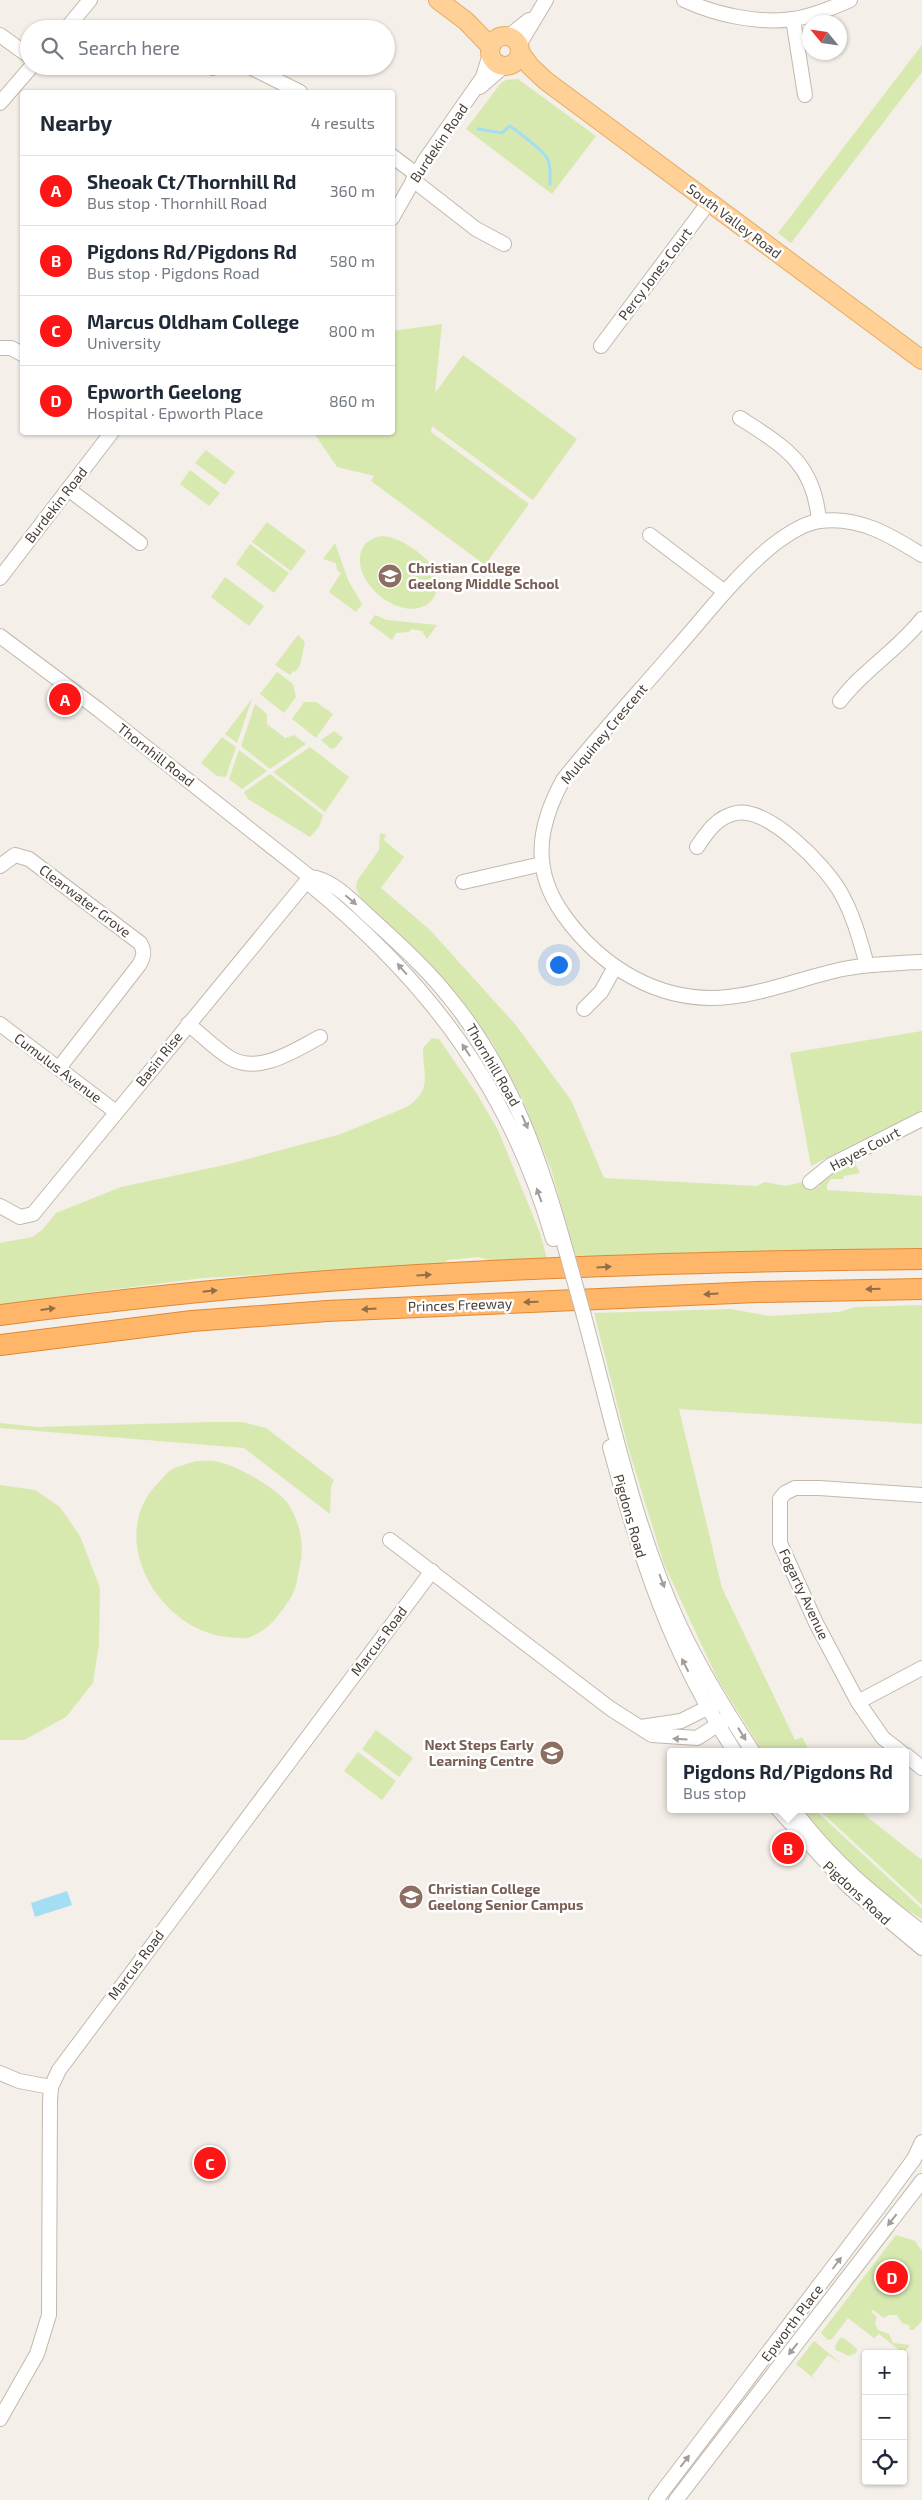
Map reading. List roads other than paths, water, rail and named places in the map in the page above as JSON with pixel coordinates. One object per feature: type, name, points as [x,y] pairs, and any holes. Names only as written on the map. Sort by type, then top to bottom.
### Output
[{"type":"highway","points":[[0,1315],[213,1291],[329,1281],[631,1265],[922,1259]]},
{"type":"highway","name":"Princes Freeway","points":[[0,1345],[192,1321],[327,1311],[757,1292],[922,1288]]},
{"type":"main road","name":"South Valley Road","points":[[438,0],[922,360]]},
{"type":"street","points":[[73,20],[90,0]]},
{"type":"street","points":[[505,50],[546,0]]},
{"type":"street","points":[[684,0],[698,7],[732,16],[764,20],[793,19],[811,15],[850,0]]},
{"type":"street","points":[[793,19],[805,95]]},
{"type":"street","points":[[0,34],[20,49]]},
{"type":"street","name":"Burdekin Road","points":[[395,212],[414,177],[483,77],[505,50]]},
{"type":"street","points":[[0,102],[24,75]]},
{"type":"street","points":[[266,75],[296,90]]},
{"type":"street","points":[[395,159],[470,224],[504,244]]},
{"type":"street","name":"Percy Jones Court","points":[[602,346],[709,202]]},
{"type":"street","points":[[0,348],[11,348],[20,353]]},
{"type":"street","points":[[740,418],[781,446],[797,461],[810,479],[817,500],[819,521]]},
{"type":"street","name":"Burdekin Road","points":[[0,578],[110,435]]},
{"type":"street","points":[[68,489],[140,543]]},
{"type":"street","name":"Mulquiney Crescent","points":[[922,555],[885,532],[866,525],[841,521],[819,521],[789,533],[773,545],[725,592],[563,780],[552,800],[544,822],[541,844],[542,864],[548,884],[560,910],[575,931],[615,968],[649,986],[703,998],[738,995],[801,978],[867,965],[922,962]]},
{"type":"street","points":[[650,536],[725,592]]},
{"type":"street","points":[[840,701],[852,684],[897,647],[922,619]]},
{"type":"street","name":"Thornhill Road","points":[[0,636],[99,710],[310,877],[312,886],[388,952],[434,1006],[467,1052],[495,1098],[516,1140],[563,1258],[579,1316]]},
{"type":"street","points":[[697,847],[710,828],[723,818],[737,813],[760,819],[788,834],[818,862],[840,891],[859,936],[867,965]]},
{"type":"street","name":"Clearwater Grove","points":[[0,866],[15,855],[29,859],[140,943],[143,950],[143,959],[139,965],[59,1068]]},
{"type":"street","points":[[463,882],[542,864]]},
{"type":"street","name":"Basin Rise","points":[[0,1206],[20,1217],[33,1214],[310,877]]},
{"type":"street","points":[[584,1009],[601,992],[615,968]]},
{"type":"street","name":"Cumulus Avenue","points":[[0,1024],[116,1112]]},
{"type":"street","points":[[188,1024],[231,1059],[254,1064],[273,1060],[320,1037]]},
{"type":"street","name":"Hayes Court","points":[[810,1182],[830,1165],[922,1119]]},
{"type":"street","name":"Pigdons Road","points":[[579,1316],[644,1534],[679,1623],[721,1701],[750,1748]]},
{"type":"street","name":"Pigdons Road","points":[[579,1316],[624,1502],[647,1574],[668,1628],[708,1708],[733,1748]]},
{"type":"street","name":"Fogarty Avenue","points":[[896,1748],[883,1738],[858,1702],[816,1623],[780,1542],[780,1499],[793,1488],[922,1496]]},
{"type":"street","points":[[390,1540],[611,1709],[655,1737],[692,1739],[702,1736],[730,1716]]},
{"type":"street","name":"Marcus Road","points":[[0,2419],[37,2354],[49,2315],[51,2087],[59,2070],[75,2045],[432,1571]]},
{"type":"street","points":[[858,1702],[922,1668]]},
{"type":"street","points":[[641,1727],[681,1721],[721,1701]]},
{"type":"street","points":[[909,1757],[922,1768]]},
{"type":"street","name":"Pigdons Road","points":[[782,1813],[849,1887],[922,1948]]},
{"type":"street","name":"Pigdons Road","points":[[796,1813],[829,1854],[879,1899],[922,1932]]},
{"type":"street","points":[[879,1899],[903,1910],[922,1924]]},
{"type":"street","points":[[0,2073],[20,2081],[51,2087]]},
{"type":"street","name":"Epworth Place","points":[[656,2500],[910,2165],[922,2142]]},
{"type":"street","name":"Epworth Place","points":[[676,2500],[922,2181]]},
{"type":"water","points":[[67,1891],[72,1905],[35,1917],[31,1903]]},
{"type":"waterway","points":[[478,129],[502,133],[510,126],[525,137],[546,156],[550,169],[550,184]]},
{"type":"place","name":"Christian College Geelong Middle School","points":[[390,576]]},
{"type":"place","name":"Sheoak Ct/Thornhill Rd","points":[[65,699]]},
{"type":"place","name":"Next Steps Early Learning Centre","points":[[552,1753]]},
{"type":"place","name":"Pigdons Rd/Pigdons Rd","points":[[788,1848]]},
{"type":"place","name":"Christian College Geelong Senior Campus","points":[[411,1897]]},
{"type":"place","name":"Marcus Oldham College","points":[[210,2163]]},
{"type":"place","name":"Epworth Geelong","points":[[892,2277]]}]
